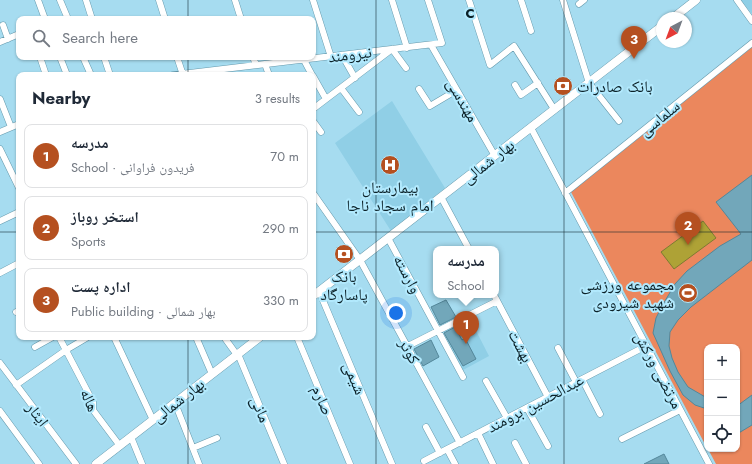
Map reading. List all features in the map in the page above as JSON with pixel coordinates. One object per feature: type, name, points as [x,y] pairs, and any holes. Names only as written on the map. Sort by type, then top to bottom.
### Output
[{"type":"main road","points":[[681,12],[696,0]]},
{"type":"main road","name":"بهار شمالی","points":[[316,294],[656,31]]},
{"type":"main road","name":"بهار شمالی","points":[[96,464],[255,340]]},
{"type":"street","points":[[38,0],[44,16]]},
{"type":"street","points":[[60,0],[67,16]]},
{"type":"street","points":[[86,0],[91,16]]},
{"type":"street","points":[[159,0],[164,16]]},
{"type":"street","points":[[235,0],[240,16]]},
{"type":"street","points":[[313,0],[331,56]]},
{"type":"street","points":[[392,0],[407,48]]},
{"type":"street","points":[[428,0],[442,43],[431,45]]},
{"type":"street","points":[[469,0],[490,65],[514,46],[554,109]]},
{"type":"street","points":[[521,0],[531,31]]},
{"type":"street","points":[[563,0],[589,83],[619,121]]},
{"type":"street","points":[[737,0],[752,21]]},
{"type":"street","points":[[3,25],[8,39]]},
{"type":"street","points":[[0,42],[16,35]]},
{"type":"street","name":"سلماسی","points":[[565,193],[752,44]]},
{"type":"street","name":"نیرومند","points":[[316,58],[431,45]]},
{"type":"street","name":"مهندسی","points":[[431,45],[495,156]]},
{"type":"street","points":[[316,107],[392,50],[406,68]]},
{"type":"street","points":[[342,55],[355,78]]},
{"type":"street","points":[[41,60],[45,72]]},
{"type":"street","points":[[61,60],[66,72]]},
{"type":"street","points":[[84,60],[89,72]]},
{"type":"street","points":[[105,60],[109,72]]},
{"type":"street","points":[[178,60],[182,72]]},
{"type":"street","points":[[254,60],[256,65]]},
{"type":"street","points":[[304,60],[311,72]]},
{"type":"street","name":"نیرومند","points":[[199,72],[304,60]]},
{"type":"street","points":[[265,64],[268,72]]},
{"type":"street","points":[[316,81],[326,99]]},
{"type":"street","points":[[515,85],[521,95],[538,83]]},
{"type":"street","points":[[341,88],[359,112]]},
{"type":"street","points":[[419,89],[430,106],[457,90]]},
{"type":"street","points":[[0,99],[11,127]]},
{"type":"street","points":[[0,132],[16,125]]},
{"type":"street","points":[[316,126],[321,132]]},
{"type":"street","name":"مرتضی ورکش","points":[[531,128],[709,464]]},
{"type":"street","points":[[0,149],[16,182]]},
{"type":"street","name":"کوثر","points":[[316,197],[360,260],[460,442]]},
{"type":"street","points":[[441,197],[467,246]]},
{"type":"street","points":[[0,221],[16,213]]},
{"type":"street","name":"وارسته","points":[[388,238],[463,377]]},
{"type":"street","points":[[0,273],[16,265]]},
{"type":"street","name":"شیمی","points":[[316,294],[392,464]]},
{"type":"street","name":"بهشت","points":[[496,298],[548,397]]},
{"type":"street","points":[[408,346],[497,301]]},
{"type":"street","points":[[35,347],[48,340]]},
{"type":"street","name":"هاله","points":[[61,340],[93,402],[92,408],[120,446]]},
{"type":"street","points":[[16,385],[83,340]]},
{"type":"street","points":[[115,340],[153,420]]},
{"type":"street","points":[[197,340],[212,374]]},
{"type":"street","name":"مانی","points":[[226,340],[238,354],[284,464]]},
{"type":"street","name":"صارم","points":[[298,340],[350,464]]},
{"type":"street","name":"عبدالحسین برومند","points":[[424,461],[646,346]]},
{"type":"street","points":[[558,348],[600,414]]},
{"type":"street","name":"ایثار","points":[[0,363],[76,464]]},
{"type":"street","points":[[486,381],[506,418]]},
{"type":"street","points":[[175,403],[199,464]]},
{"type":"street","points":[[527,408],[548,446]]},
{"type":"street","points":[[622,439],[680,410]]},
{"type":"street","points":[[0,411],[39,464]]},
{"type":"street","points":[[426,427],[440,453]]},
{"type":"street","points":[[478,433],[493,464]]},
{"type":"street","points":[[131,437],[142,464]]},
{"type":"street","points":[[193,448],[218,438]]},
{"type":"street","points":[[515,443],[526,464]]},
{"type":"street","points":[[447,449],[455,464]]},
{"type":"shaded area","points":[[741,0],[752,0],[752,14]]},
{"type":"shaded area","name":"مجموعه ورزشی شهید شیرودی","points":[[752,47],[752,464],[716,464],[710,452],[740,452],[740,344],[704,344],[704,442],[571,192]]},
{"type":"shaded area","name":"بیمارستان امام سجاد ناجا","points":[[392,101],[445,188],[391,231],[335,143]]},
{"type":"shaded area","points":[[703,221],[716,238],[674,269],[661,252]]},
{"type":"shaded area","points":[[470,319],[489,356],[463,370],[443,331]]},
{"type":"building","points":[[752,175],[752,260],[691,307],[678,320],[670,332],[669,346],[678,372],[688,387],[704,396],[704,408],[695,405],[683,395],[670,371],[653,333],[656,318],[675,284],[687,271],[720,246],[741,234],[716,202]]},
{"type":"building","points":[[446,300],[456,317],[440,325],[431,307]]},
{"type":"building","points":[[455,327],[462,340],[465,338],[476,359],[463,366],[444,333]]},
{"type":"building","points":[[431,340],[439,357],[423,366],[414,349]]},
{"type":"building","points":[[752,395],[752,425],[740,432],[740,416],[740,404]]},
{"type":"building","points":[[664,454],[669,464],[644,464]]},
{"type":"place","name":"اداره پست","points":[[634,59]]},
{"type":"place","name":"بانک صادرات","points":[[563,86]]},
{"type":"place","name":"بیمارستان امام سجاد ناجا","points":[[390,165]]},
{"type":"place","name":"استخر روباز","points":[[688,245]]},
{"type":"place","name":"بانک پاسارگاد","points":[[344,254]]},
{"type":"place","name":"مجموعه ورزشی شهید شیرودی","points":[[688,293]]},
{"type":"place","name":"مدرسه","points":[[466,344]]}]
